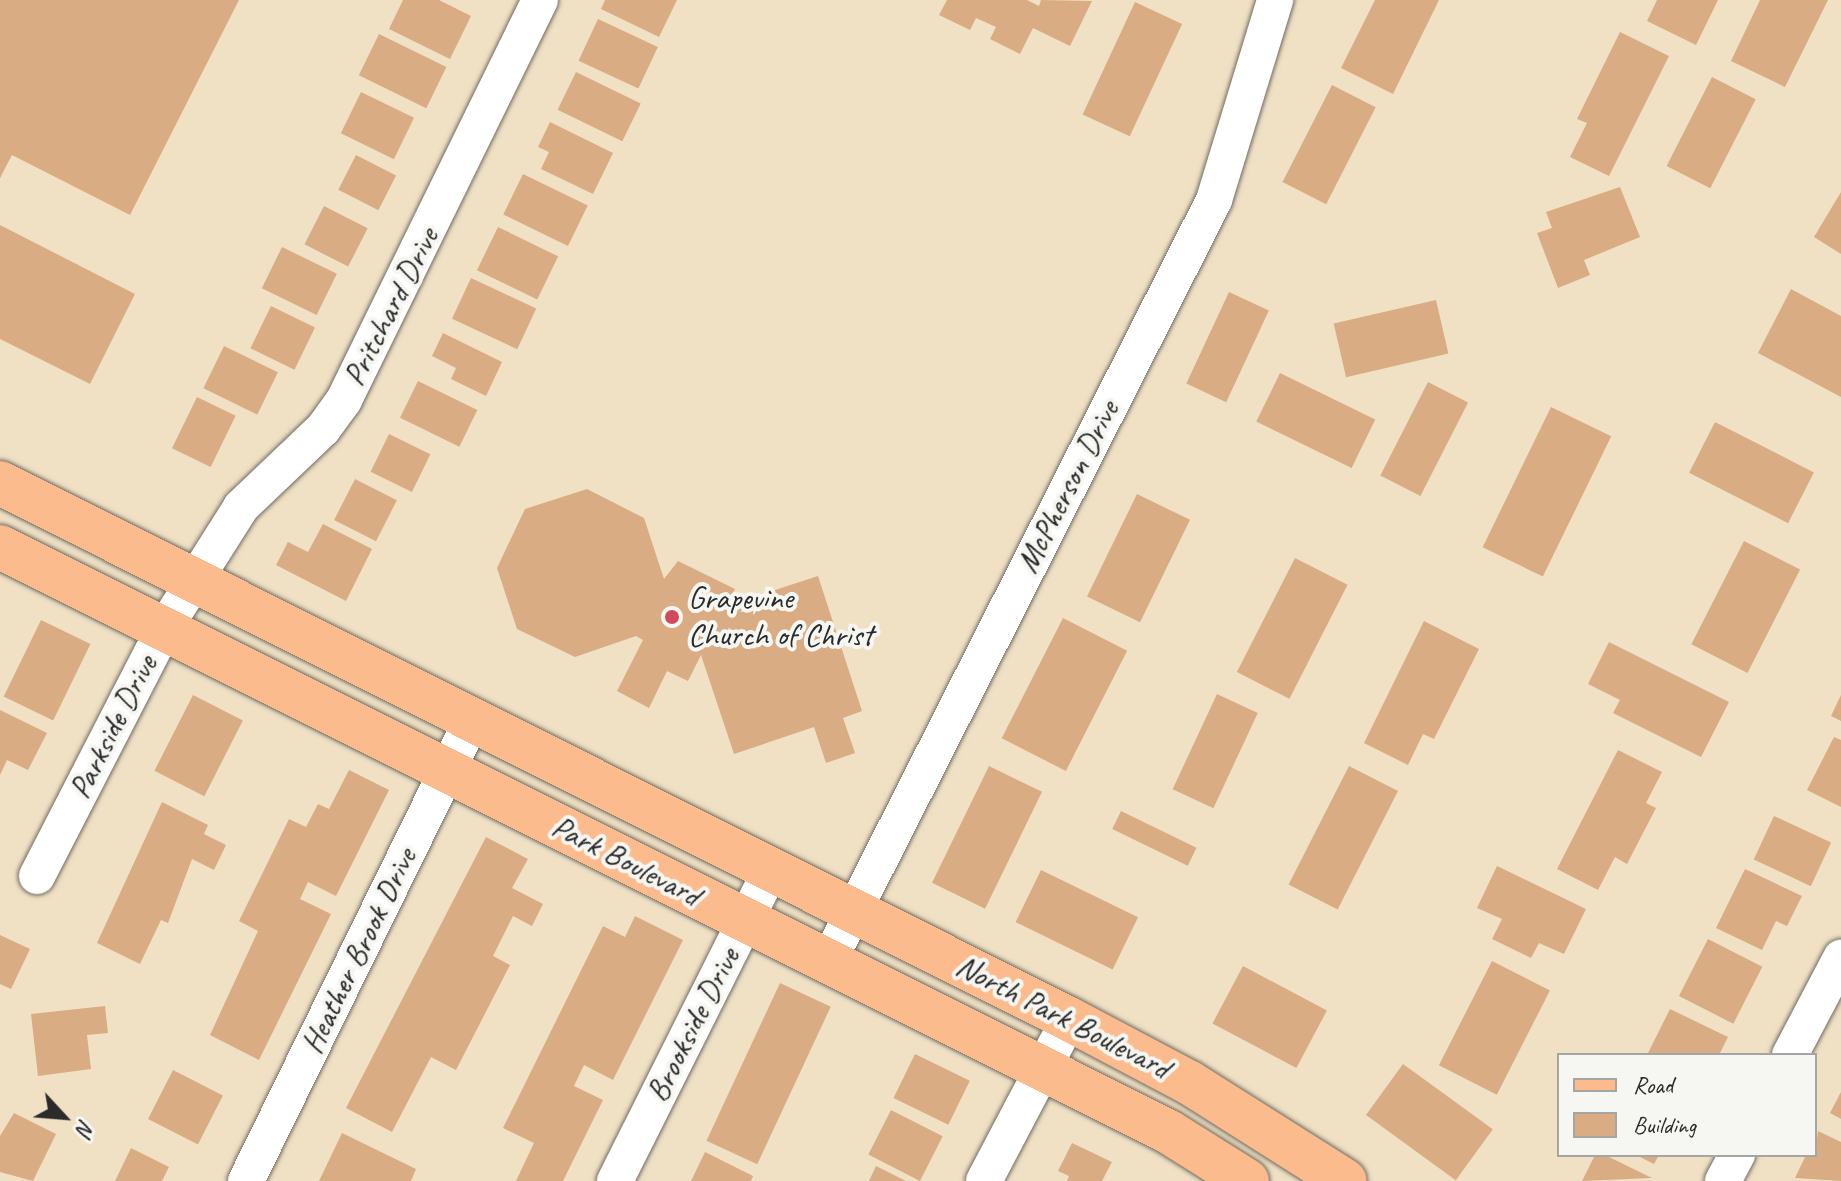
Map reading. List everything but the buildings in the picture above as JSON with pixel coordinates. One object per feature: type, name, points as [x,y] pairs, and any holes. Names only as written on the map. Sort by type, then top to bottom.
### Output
[{"type":"main road","name":"Park Boulevard","points":[[0,483],[771,870]]},
{"type":"main road","name":"Park Boulevard","points":[[0,547],[1169,1132],[1247,1181]]},
{"type":"main road","name":"North Park Boulevard","points":[[771,870],[1190,1083],[1345,1181]]},
{"type":"street","name":"Pritchard Drive","points":[[197,582],[241,507],[323,429],[344,400],[540,0]]},
{"type":"street","name":"McPherson Drive","points":[[828,962],[1214,200],[1275,0]]},
{"type":"street","name":"Parkside Drive","points":[[37,876],[164,629],[197,582]]},
{"type":"street","name":"Heather Brook Drive","points":[[246,1181],[472,720]]},
{"type":"street","name":"Brookside Drive","points":[[615,1181],[771,870]]},
{"type":"street","points":[[1791,1053],[1841,958]]},
{"type":"street","points":[[984,1181],[1069,1019]]},
{"type":"street","points":[[1723,1181],[1736,1157]]},
{"type":"place","name":"Grapevine Church of Christ","points":[[672,617]]}]
